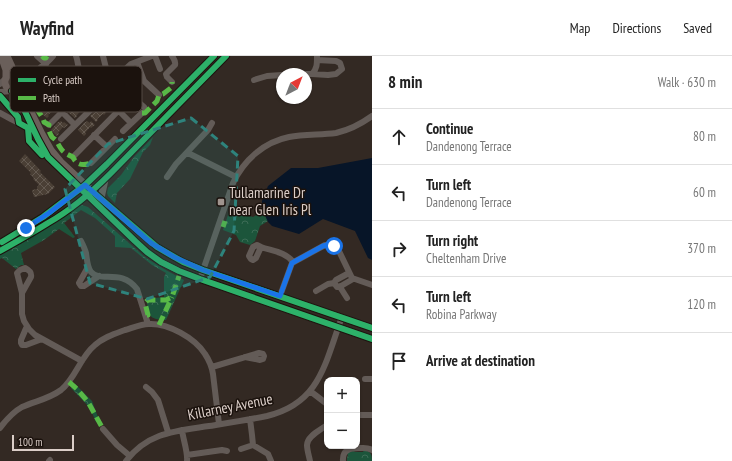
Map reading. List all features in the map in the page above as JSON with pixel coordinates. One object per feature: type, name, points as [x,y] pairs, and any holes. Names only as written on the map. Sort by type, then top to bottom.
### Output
[{"type":"main road","points":[[0,56],[6,70],[4,80],[6,86],[10,90]]},
{"type":"main road","points":[[7,56],[12,66]]},
{"type":"main road","points":[[0,243],[43,217],[94,178],[214,56]]},
{"type":"main road","points":[[0,251],[49,223],[89,193],[226,56]]},
{"type":"main road","points":[[25,112],[46,154],[99,202],[161,250],[183,262],[203,270],[372,328]]},
{"type":"main road","points":[[31,112],[47,144],[73,177],[94,178]]},
{"type":"main road","points":[[68,199],[73,177]]},
{"type":"main road","points":[[99,202],[105,178]]},
{"type":"main road","points":[[79,201],[99,202],[138,244],[153,257],[170,267],[200,279],[372,339]]},
{"type":"street","points":[[38,56],[41,66]]},
{"type":"street","points":[[42,66],[53,56]]},
{"type":"street","points":[[76,56],[78,66]]},
{"type":"street","points":[[103,56],[106,66]]},
{"type":"street","points":[[128,66],[143,58],[153,56],[160,70]]},
{"type":"street","points":[[172,56],[176,63],[166,74],[172,82]]},
{"type":"street","points":[[312,72],[316,70],[317,58],[336,61],[340,63],[342,69],[336,74],[312,74]]},
{"type":"street","points":[[137,62],[138,66]]},
{"type":"street","points":[[254,80],[267,76],[276,75]]},
{"type":"street","points":[[142,76],[144,81],[159,95]]},
{"type":"street","points":[[0,92],[10,91]]},
{"type":"street","points":[[49,125],[62,112],[75,125]]},
{"type":"street","points":[[61,139],[87,112]]},
{"type":"street","points":[[73,156],[116,112]]},
{"type":"street","points":[[120,112],[131,123]]},
{"type":"street","points":[[123,131],[141,112]]},
{"type":"street","points":[[0,113],[19,123]]},
{"type":"street","points":[[200,279],[231,188],[236,177],[248,160],[258,151],[273,142],[290,137],[336,132],[353,128],[372,116]]},
{"type":"street","points":[[167,177],[176,164],[208,130],[212,123]]},
{"type":"street","points":[[94,135],[107,147]]},
{"type":"street","points":[[91,164],[115,139]]},
{"type":"street","points":[[188,153],[236,177]]},
{"type":"street","points":[[81,241],[90,271],[99,276],[124,278],[134,285],[137,289],[148,324]]},
{"type":"street","points":[[280,296],[290,266],[293,262],[327,245],[334,246],[338,249],[353,278],[372,285]]},
{"type":"street","points":[[261,247],[286,255],[293,262]]},
{"type":"street","points":[[88,266],[79,282],[81,286],[84,286],[99,276]]},
{"type":"street","points":[[347,298],[337,285],[336,280],[349,272]]},
{"type":"street","points":[[316,291],[328,284],[337,285],[353,278]]},
{"type":"street","points":[[22,293],[22,314],[27,326],[35,335],[82,361]]},
{"type":"street","name":"Killarney Avenue","points":[[128,458],[148,441],[168,432],[274,414],[287,409],[300,401],[310,391],[322,373],[342,318]]},
{"type":"street","points":[[0,428],[4,418],[22,407],[49,397],[62,389],[72,378],[94,345],[117,333],[148,324],[159,324],[178,331],[192,340],[205,354],[212,367],[218,424]]},
{"type":"street","points":[[27,326],[21,340],[22,345],[42,339]]},
{"type":"street","points":[[212,367],[244,358]]},
{"type":"street","points":[[365,379],[372,379]]},
{"type":"street","points":[[146,387],[158,400],[168,432]]},
{"type":"street","points":[[310,391],[324,402]]},
{"type":"street","points":[[360,416],[372,415]]},
{"type":"street","points":[[250,419],[252,445]]},
{"type":"street","points":[[310,461],[307,445],[308,441],[324,427]]},
{"type":"street","points":[[103,429],[128,458]]},
{"type":"street","points":[[183,429],[184,446],[187,457],[222,450],[227,452]]},
{"type":"street","points":[[241,449],[252,445],[268,454],[272,461]]},
{"type":"street","points":[[343,461],[344,454],[349,449],[367,448],[372,450]]},
{"type":"highlighted area","points":[[191,118],[238,156],[234,231],[210,277],[147,299],[90,283],[65,189],[108,144]]},
{"type":"green space","points":[[153,137],[150,145],[143,152],[130,179],[117,193],[115,203],[108,196],[108,188]]},
{"type":"green space","points":[[82,205],[88,207],[146,258],[184,280],[166,320],[155,319],[150,316],[146,299],[164,297],[164,277],[166,273],[152,265],[131,248],[115,247],[115,236],[95,218],[81,210],[64,223],[75,237],[73,238],[59,229],[44,240],[21,253],[24,265],[21,265],[16,269],[2,258],[0,259],[0,255]]},
{"type":"green space","points":[[230,209],[253,217],[263,211],[268,221],[260,226],[255,241],[250,245],[240,242],[236,235],[223,230]]},
{"type":"green space","points":[[75,384],[92,401],[99,420],[96,422],[90,408],[71,388]]},
{"type":"green space","points":[[364,450],[371,454],[372,461],[347,461],[348,452],[363,452]]},
{"type":"water","points":[[372,158],[372,260],[368,258],[355,231],[323,219],[299,234],[272,226],[268,222],[263,211],[262,201],[268,186],[291,168],[318,168]]},
{"type":"building","points":[[42,112],[52,112],[47,118],[41,113]]},
{"type":"building","points":[[70,112],[79,112],[75,118]]},
{"type":"building","points":[[106,112],[97,119],[98,120],[96,122],[90,116],[94,113]]},
{"type":"building","points":[[61,121],[68,125],[64,128],[63,127],[57,136],[51,130],[58,122]]},
{"type":"building","points":[[87,121],[90,123],[91,121],[95,125],[91,128],[90,127],[84,136],[78,130]]},
{"type":"building","points":[[25,154],[55,187],[48,194],[34,197],[32,190],[37,189],[39,185],[33,179],[34,178],[30,174],[31,173],[19,161]]},
{"type":"marked path","points":[[42,56],[44,58],[47,56]]},
{"type":"marked path","points":[[142,113],[145,113],[157,101],[159,95],[163,94],[172,87],[172,82]]},
{"type":"marked path","points":[[39,112],[44,122],[49,125],[48,128],[51,136],[56,140],[63,151],[73,157],[78,163],[83,165],[91,163]]},
{"type":"marked path","points":[[223,227],[225,221]]},
{"type":"marked path","points":[[147,315],[145,303],[148,300],[166,300],[172,297],[179,276]]},
{"type":"marked path","points":[[159,325],[172,297]]},
{"type":"marked path","points":[[69,382],[88,402],[103,429]]},
{"type":"cycle path","points":[[2,242],[43,217],[85,185],[214,56]]},
{"type":"cycle path","points":[[0,251],[57,218],[89,194],[226,56]]},
{"type":"cycle path","points":[[0,96],[10,108]]},
{"type":"cycle path","points":[[14,112],[18,117],[19,123],[28,128],[29,141],[42,155]]},
{"type":"cycle path","points":[[25,112],[48,157],[135,241],[161,262],[200,279],[372,339]]},
{"type":"cycle path","points":[[93,192],[157,247],[183,262],[372,328]]},
{"type":"place","name":"Tullamarine Dr near Glen Iris Pl","points":[[221,202]]},
{"type":"route","points":[[26,228],[49,213],[85,185],[151,243],[164,252],[203,270],[280,296],[292,263],[325,245],[334,246]]}]
